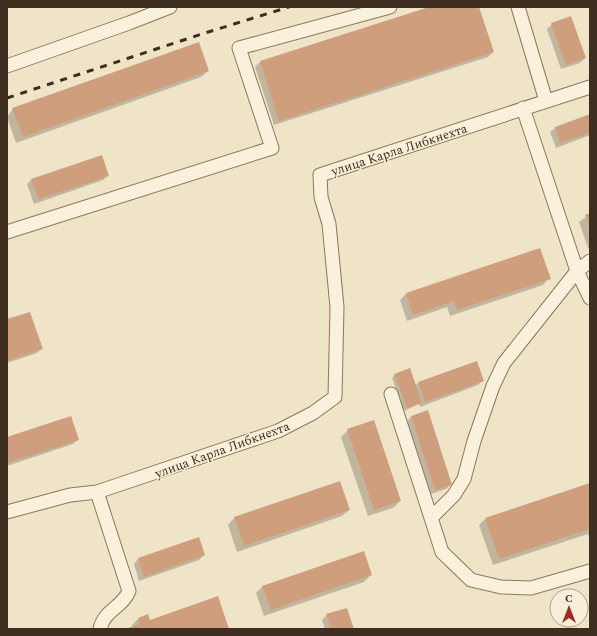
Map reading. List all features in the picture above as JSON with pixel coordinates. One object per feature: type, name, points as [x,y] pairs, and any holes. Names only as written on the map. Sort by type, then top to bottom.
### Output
[{"type":"lane","points":[[7,66],[170,7]]},
{"type":"lane","points":[[7,232],[272,148],[239,48],[390,7]]},
{"type":"lane","points":[[518,7],[546,101]]},
{"type":"lane","name":"улица Карла Либкнехта","points":[[7,512],[70,494],[97,492],[278,431],[313,413],[335,397],[337,307],[329,224],[321,197],[320,175],[590,87]]},
{"type":"lane","points":[[523,108],[577,271],[590,298]]},
{"type":"lane","points":[[432,517],[454,495],[464,479],[474,441],[490,393],[504,362],[577,271],[590,262]]},
{"type":"lane","points":[[391,394],[432,517],[442,552],[471,580],[501,587],[530,588],[590,571]]},
{"type":"lane","points":[[97,492],[129,591],[126,598],[108,613],[102,622],[100,629]]},
{"type":"building","points":[[429,7],[479,7],[494,52],[279,121],[260,61]]},
{"type":"building","points":[[571,16],[586,58],[566,65],[551,23]]},
{"type":"building","points":[[199,42],[209,71],[23,137],[12,108]]},
{"type":"building","points":[[590,114],[590,133],[560,143],[555,127]]},
{"type":"building","points":[[102,155],[109,176],[39,199],[31,179]]},
{"type":"building","points":[[590,213],[590,228],[585,215]]},
{"type":"building","points":[[540,248],[551,279],[457,310],[454,301],[413,315],[406,293]]},
{"type":"building","points":[[30,312],[43,349],[7,361],[7,319]]},
{"type":"building","points":[[477,361],[484,381],[425,402],[418,382]]},
{"type":"building","points":[[410,368],[422,403],[407,408],[394,374]]},
{"type":"building","points":[[428,410],[452,485],[435,490],[411,416]]},
{"type":"building","points":[[71,416],[79,440],[7,463],[7,437]]},
{"type":"building","points":[[374,420],[401,501],[374,510],[347,429]]},
{"type":"building","points":[[340,481],[350,510],[244,546],[234,517]]},
{"type":"building","points":[[590,483],[590,529],[499,559],[485,518]]},
{"type":"building","points":[[199,537],[205,555],[144,577],[138,558]]},
{"type":"building","points":[[364,551],[372,575],[271,610],[262,586]]},
{"type":"building","points":[[218,596],[229,629],[125,629],[140,624],[138,618],[148,614],[150,620]]},
{"type":"building","points":[[347,608],[354,629],[331,629],[326,614]]},
{"type":"railway","points":[[7,98],[289,7]]}]
